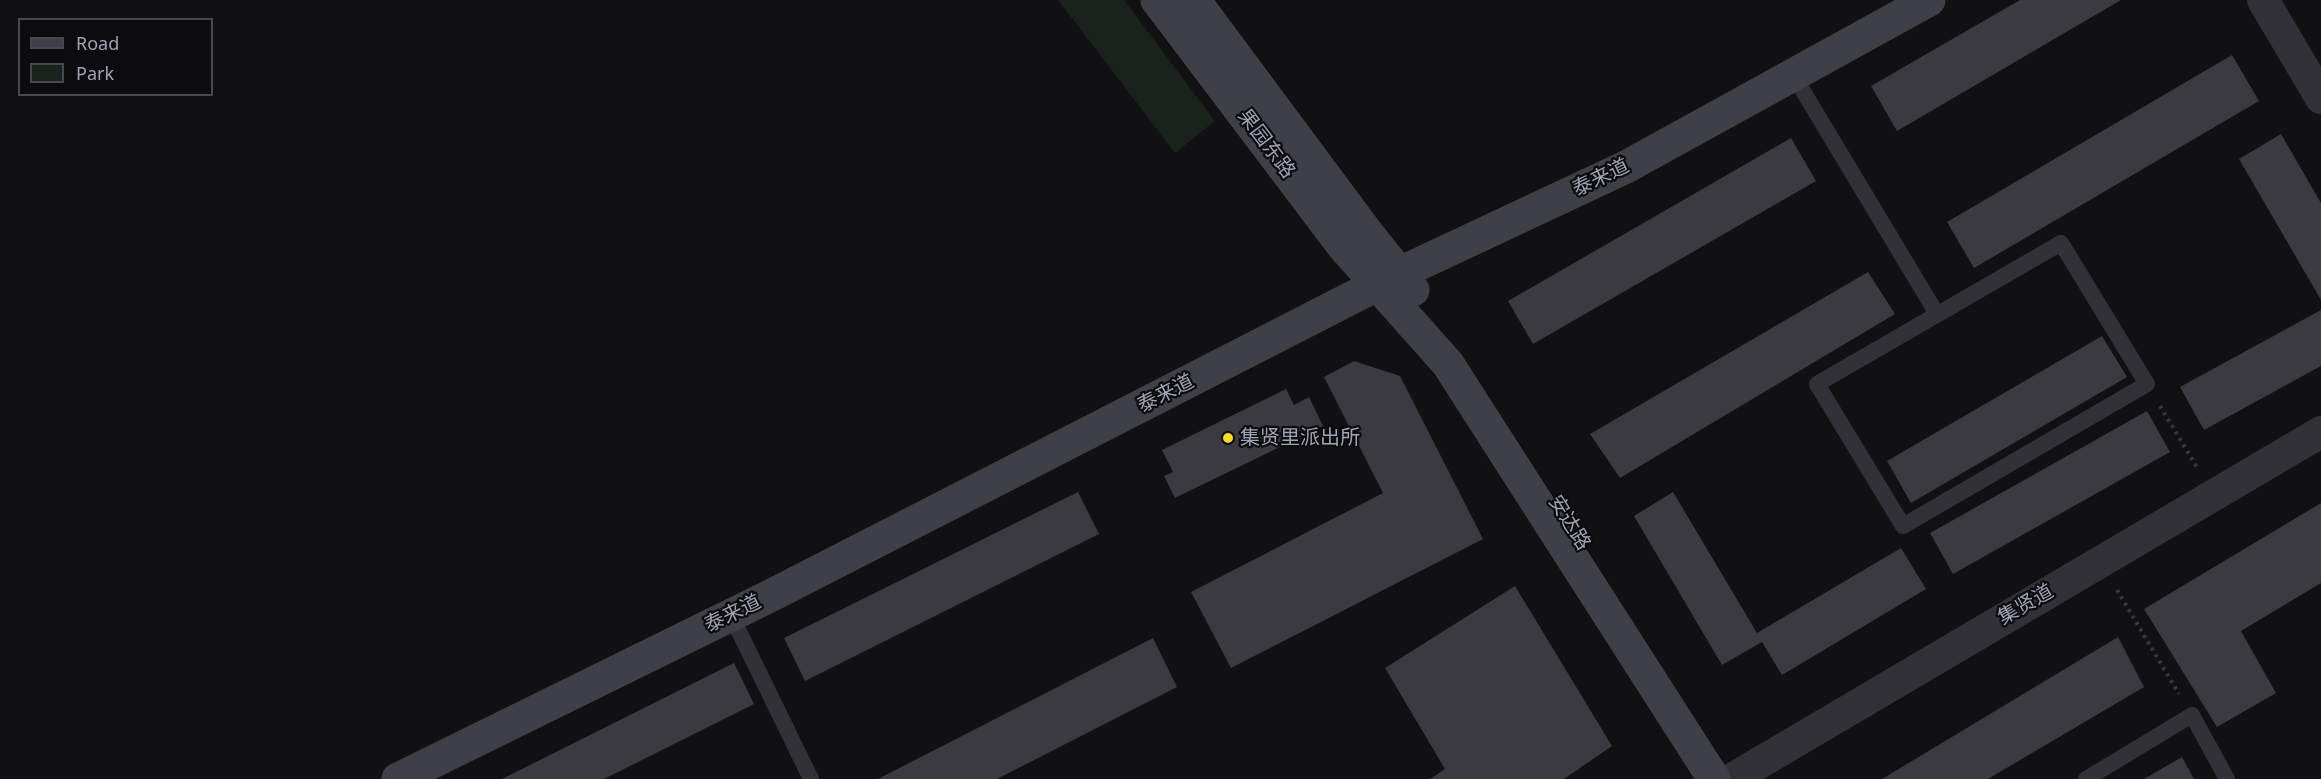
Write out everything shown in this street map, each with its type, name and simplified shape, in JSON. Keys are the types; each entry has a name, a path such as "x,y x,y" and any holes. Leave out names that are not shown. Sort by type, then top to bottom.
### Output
{"street":[{"name":"果园东路","path":"1157,0 1336,237 1389,279"},
{"name":"果园东路","path":"1194,0 1389,279"},
{"name":"泰来道","path":"398,779 731,615 1389,279 1626,167 1929,0"},
{"path":"2263,0 2321,98"},
{"name":"安达路","path":"1389,279 1448,364 1714,779"},
{"name":"安达路","path":"1389,279 1462,354 1731,779"},
{"name":"集贤道","path":"1731,779 2321,432"},
{"name":"集贤道","path":"1759,779 2321,449"}],"lane":[{"path":"1794,76 1937,314"},
{"path":"2061,243 2147,384 1903,526 1817,384 2061,243"},
{"path":"731,615 811,779"},
{"path":"2086,779 2192,715 2227,779"}],"path":[{"path":"2147,384 2214,495"},
{"path":"2109,575 2192,715"}],"green space":[{"path":"1058,0 1124,0 1215,121 1175,153"}],"building":[{"path":"2020,0 2121,0 1897,131 1871,86"},
{"path":"2232,55 2259,101 1974,268 1947,222"},
{"path":"2281,134 2321,203 2321,300 2239,159"},
{"path":"1791,138 1816,181 1533,344 1508,301"},
{"path":"1868,272 1895,314 1620,478 1590,434"},
{"path":"2321,310 2321,366 2204,430 2180,387"},
{"path":"2102,336 2127,377 1911,503 1887,461"},
{"path":"1354,361 1400,376 1483,539 1231,668 1191,592 1383,493 1324,377"},
{"path":"1286,389 1294,405 1309,397 1323,426 1175,498 1164,476 1173,472 1162,450"},
{"path":"2147,411 2170,452 1953,574 1930,533"},
{"path":"1078,492 1099,534 805,681 784,638"},
{"path":"1673,492 1757,633 1901,548 1926,589 1782,675 1762,642 1722,665 1634,516"},
{"path":"2321,503 2321,583 2241,631 2276,693 2217,727 2144,609"},
{"path":"1515,586 1612,746 1564,779 1430,779 1445,769 1385,668"},
{"path":"2118,637 2144,687 1988,779 1882,779"},
{"path":"1153,638 1177,687 997,779 878,779"},
{"path":"734,663 754,704 604,779 502,779"},
{"path":"2182,757 2194,779 2144,779"}],"place":[{"name":"集贤里派出所","path":"1228,438"}]}
